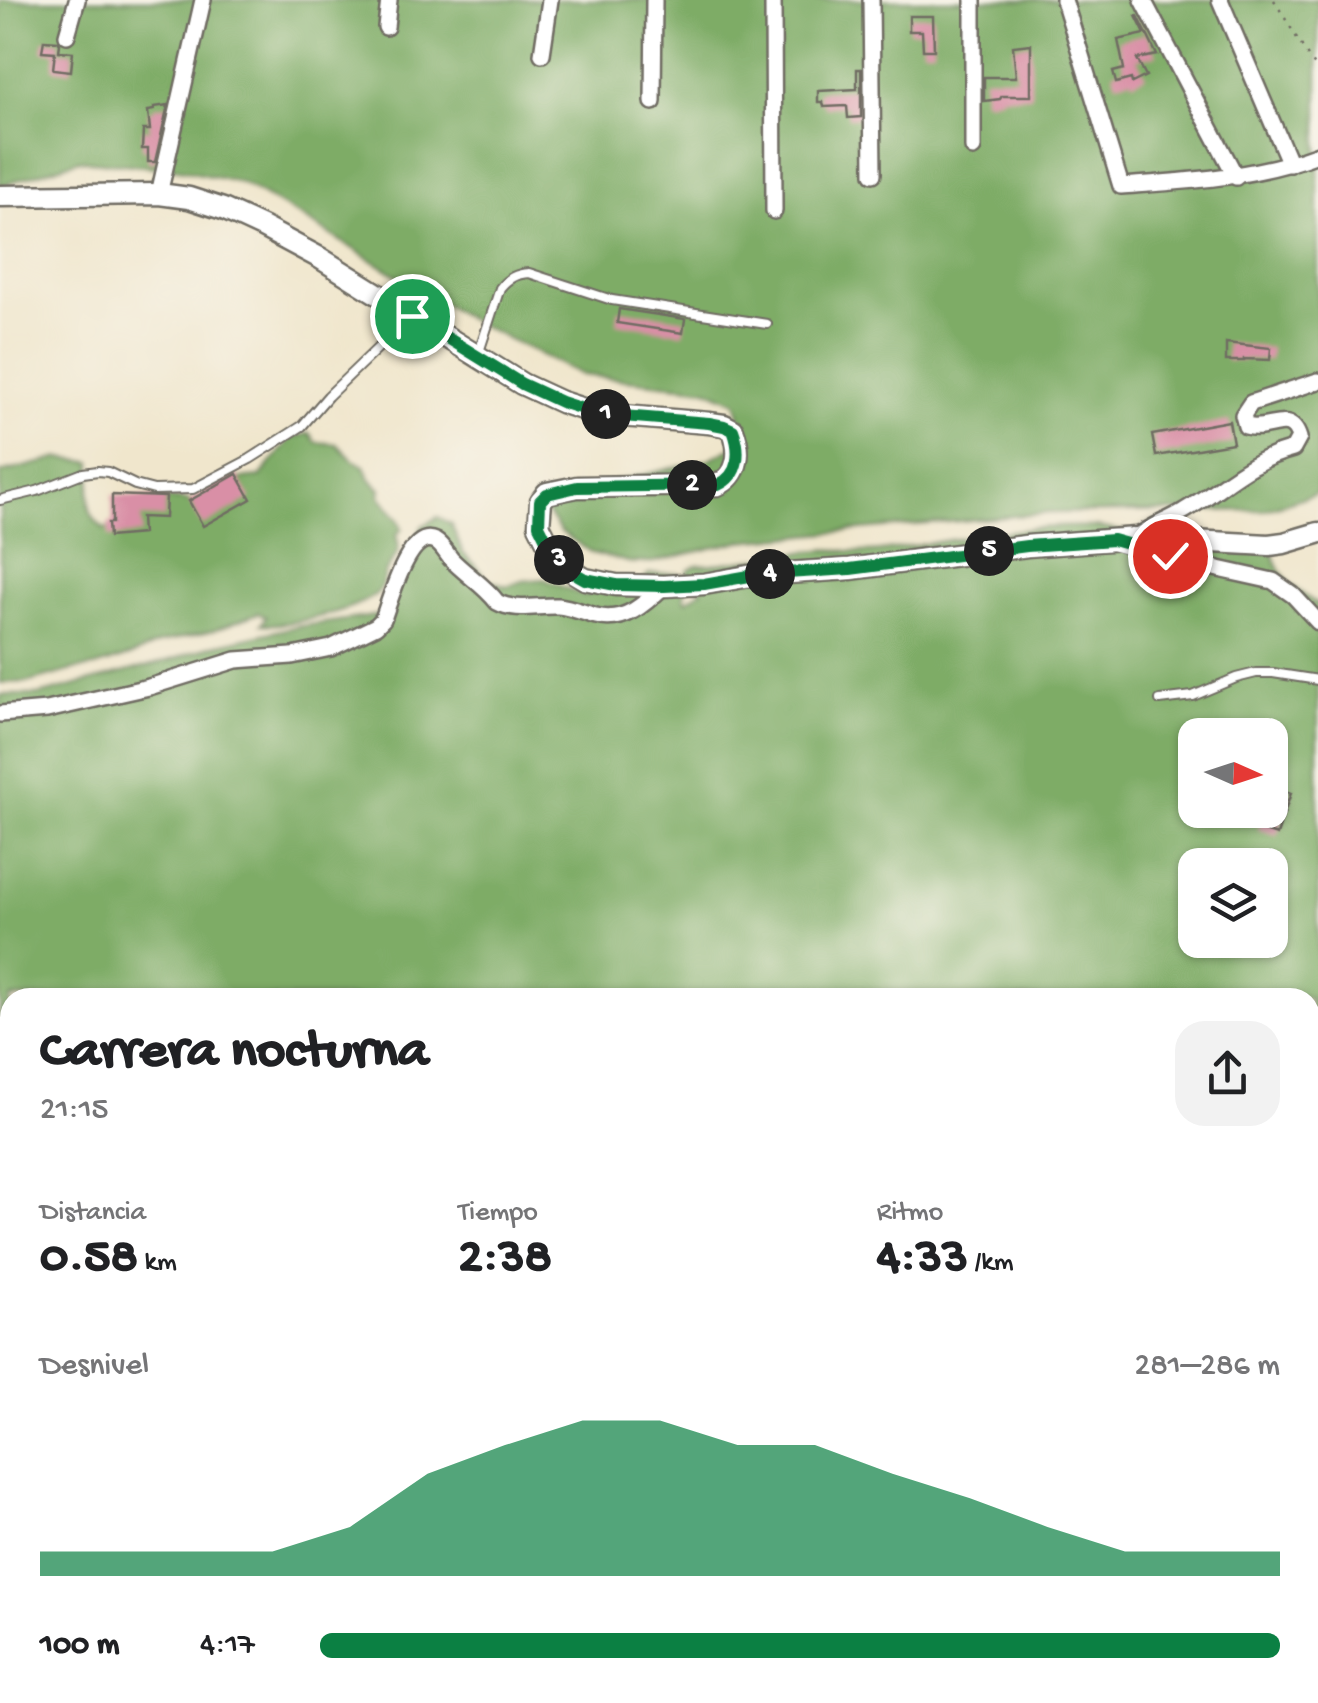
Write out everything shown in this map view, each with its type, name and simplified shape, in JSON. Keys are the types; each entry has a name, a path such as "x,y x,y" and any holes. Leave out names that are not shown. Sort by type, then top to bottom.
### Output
{"street":[{"path":"68,35 77,0"},
{"path":"159,194 203,0"},
{"path":"386,27 389,0"},
{"path":"542,54 550,0"},
{"path":"653,102 654,0"},
{"path":"773,0 774,211"},
{"path":"870,0 873,174"},
{"path":"973,0 974,148"},
{"path":"1064,0 1121,186 1236,177 1318,154"},
{"path":"1144,0 1236,177"},
{"path":"1220,0 1290,164"},
{"path":"0,196 119,193 188,198 262,227 359,281 522,384 561,402 598,414 709,423 733,430 739,444 734,474 718,485 577,487 547,494 540,501 539,525 544,538 554,555 585,579 616,585 704,584 1027,546 1136,538 1269,545 1318,532"},
{"path":"1136,538 1150,526 1182,513 1252,464 1292,449 1298,438 1291,424 1251,429 1243,415 1251,403 1318,381"},
{"path":"0,714 47,710 131,691 236,660 292,656 330,648 376,626 412,548 424,540 438,543 506,607 562,606 602,618 615,617 639,610 664,586"},
{"path":"1113,540 1272,581 1294,595 1318,622"}],"lane":[{"path":"478,356 500,288 519,274 612,300 767,324"},
{"path":"0,500 98,471 154,490 193,489 302,426 412,316"},
{"path":"1160,700 1194,696 1256,673 1318,680"}],"path":[{"path":"1274,0 1318,68"}],"green space":[{"path":"0,0 1318,0 1318,493 1263,510 1049,513 740,541 654,562 632,563 592,553 560,531 545,510 552,496 707,460 737,445 743,426 736,402 707,389 582,375 468,319 241,183 179,169 79,160 0,186"},
{"path":"310,433 316,442 337,444 365,466 370,479 381,489 380,496 398,519 402,529 396,535 398,551 377,593 322,616 261,624 266,617 258,613 95,667 30,682 0,683 0,473 60,458 92,462 89,507 104,529 158,500 193,502 220,481 260,477 291,438"},
{"path":"438,517 451,524 463,553 489,580 506,586 544,579 584,596 638,584 649,574 679,573 687,588 686,601 702,590 686,574 697,565 819,550 879,551 1029,529 1095,527 1273,553 1290,584 1318,605 1318,988 0,988 0,695 39,695 210,646 294,627 381,615 422,526"}],"building":[{"path":"909,16 933,16 934,50 923,50 922,31 909,31"},
{"path":"1136,16 1157,55 1137,59 1146,76 1132,83 1131,79 1116,83 1113,72 1124,69 1118,40 1145,34"},
{"path":"44,40 58,41 59,51 73,52 71,71 53,69 55,52 42,51"},
{"path":"1031,44 1031,96 1002,96 984,101 984,77 1016,77 1013,46"},
{"path":"857,69 861,69 861,117 848,118 847,106 824,107 823,102 818,102 818,91 857,89"},
{"path":"168,105 155,162 148,162 148,149 142,149 143,130 150,130 148,111"},
{"path":"619,309 685,319 683,333 617,323"},
{"path":"1226,343 1271,348 1270,360 1226,361"},
{"path":"1229,421 1233,443 1156,456 1152,435"},
{"path":"237,474 251,499 203,526 189,501"},
{"path":"112,495 166,497 165,518 141,517 142,534 109,537"},
{"path":"1258,828 1279,828 1277,835"}],"route":[{"path":"412,316 522,384 561,402 598,414 709,423 733,430 739,444 734,474 718,485 577,487 547,494 540,501 539,525 544,538 554,555 585,579 616,585 704,584 755,575 850,569 1027,546 1113,540 1170,556"}]}
